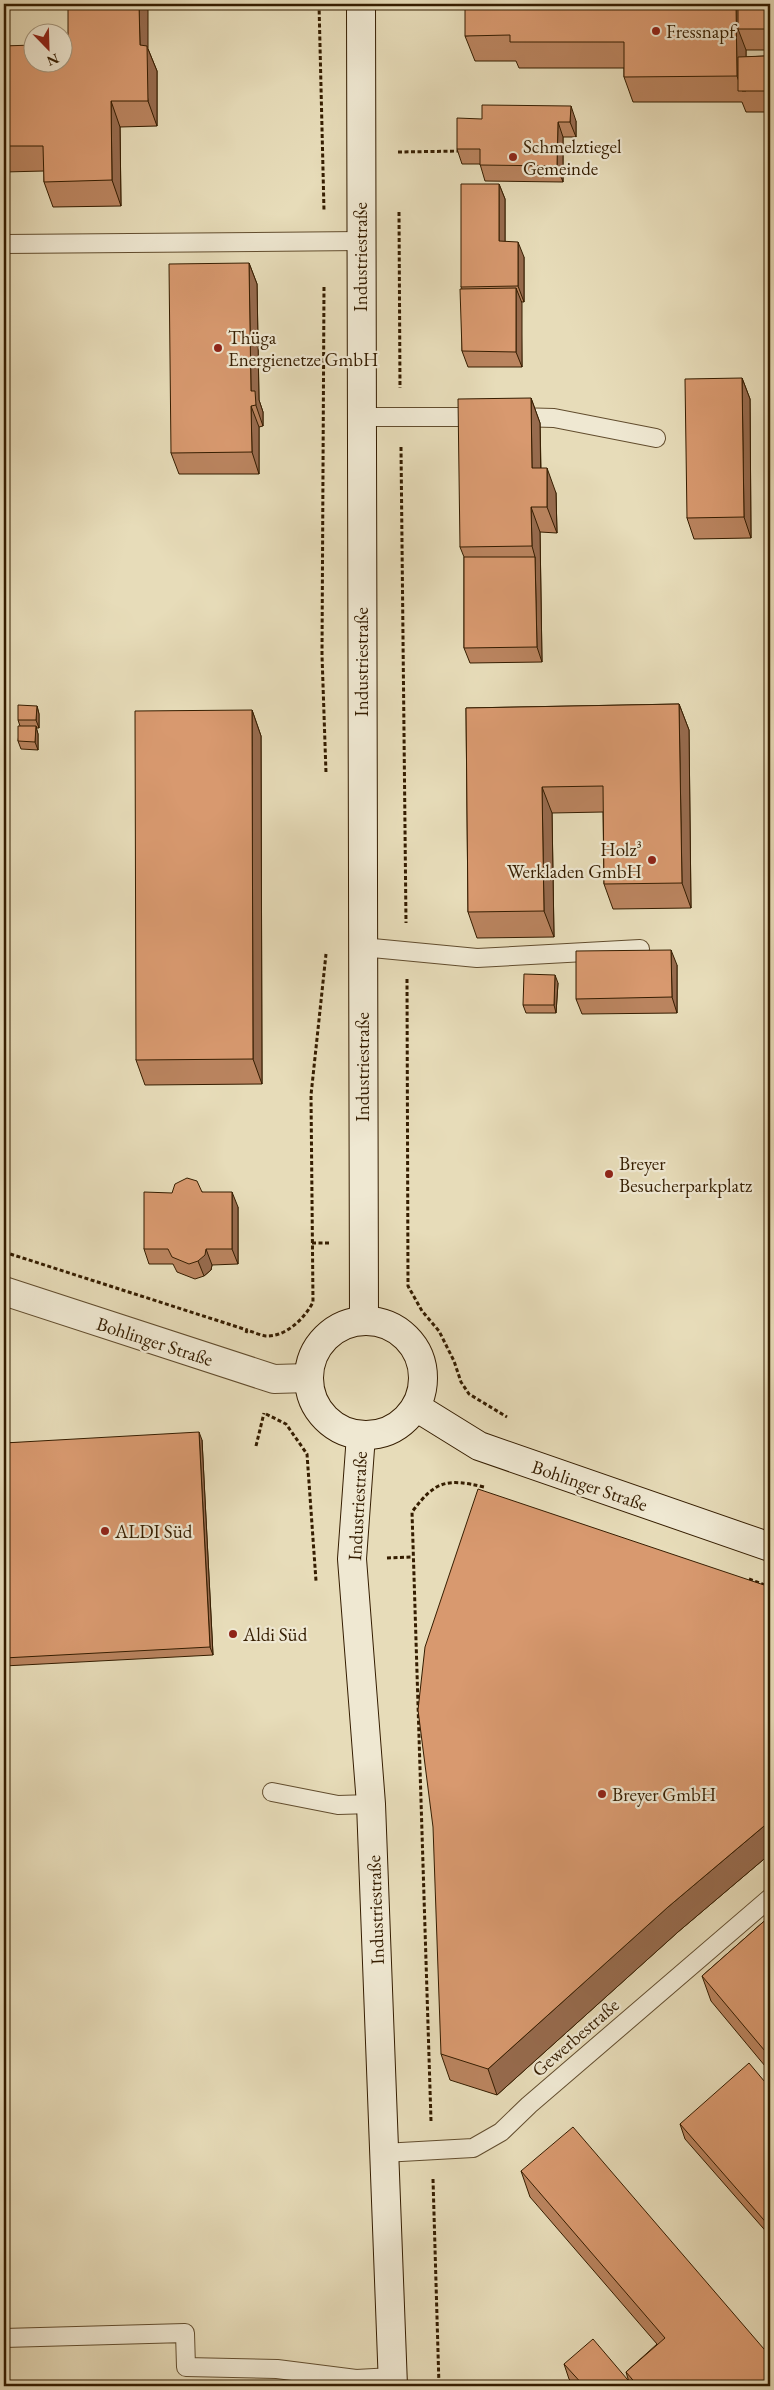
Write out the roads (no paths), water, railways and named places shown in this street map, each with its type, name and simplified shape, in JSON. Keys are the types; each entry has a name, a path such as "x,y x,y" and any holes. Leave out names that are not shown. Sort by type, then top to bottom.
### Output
{"street":[{"name":"Industriestraße","path":"361,4 360,417 364,1321"},
{"name":"Bohlinger Straße","path":"4,1291 274,1379 309,1378"},
{"path":"364,1321 390,1326 406,1337 418,1352 423,1370 423,1389 416,1407 406,1419 393,1429 377,1434 362,1435 346,1431 332,1424 320,1412 313,1398 309,1378 316,1351 326,1338 339,1328 364,1321"},
{"name":"Bohlinger Straße","path":"416,1407 479,1446 770,1547"},
{"name":"Industriestraße","path":"362,1435 352,1559 371,1804 393,2382"}],"lane":[{"path":"4,244 360,241"},
{"path":"360,417 554,418 656,438"},
{"path":"362,947 477,958 640,950"},
{"path":"272,1792 338,1805 371,1804"},
{"name":"Gewerbestraße","path":"383,2153 473,2148 501,2132 528,2105 770,1898"},
{"path":"4,2338 185,2334 186,2366 277,2370 393,2382"}],"place":[{"name":"Fressnapf","path":"656,31"},
{"name":"Schmelztiegel Gemeinde","path":"513,157"},
{"name":"Thüga Energienetze GmbH","path":"218,348"},
{"name":"Holz³ Werkladen GmbH","path":"652,860"},
{"name":"Breyer Besucherparkplatz","path":"609,1174"},
{"name":"ALDI Süd","path":"105,1531"},
{"name":"Aldi Süd","path":"233,1634"},
{"name":"Breyer GmbH","path":"602,1794"}]}
